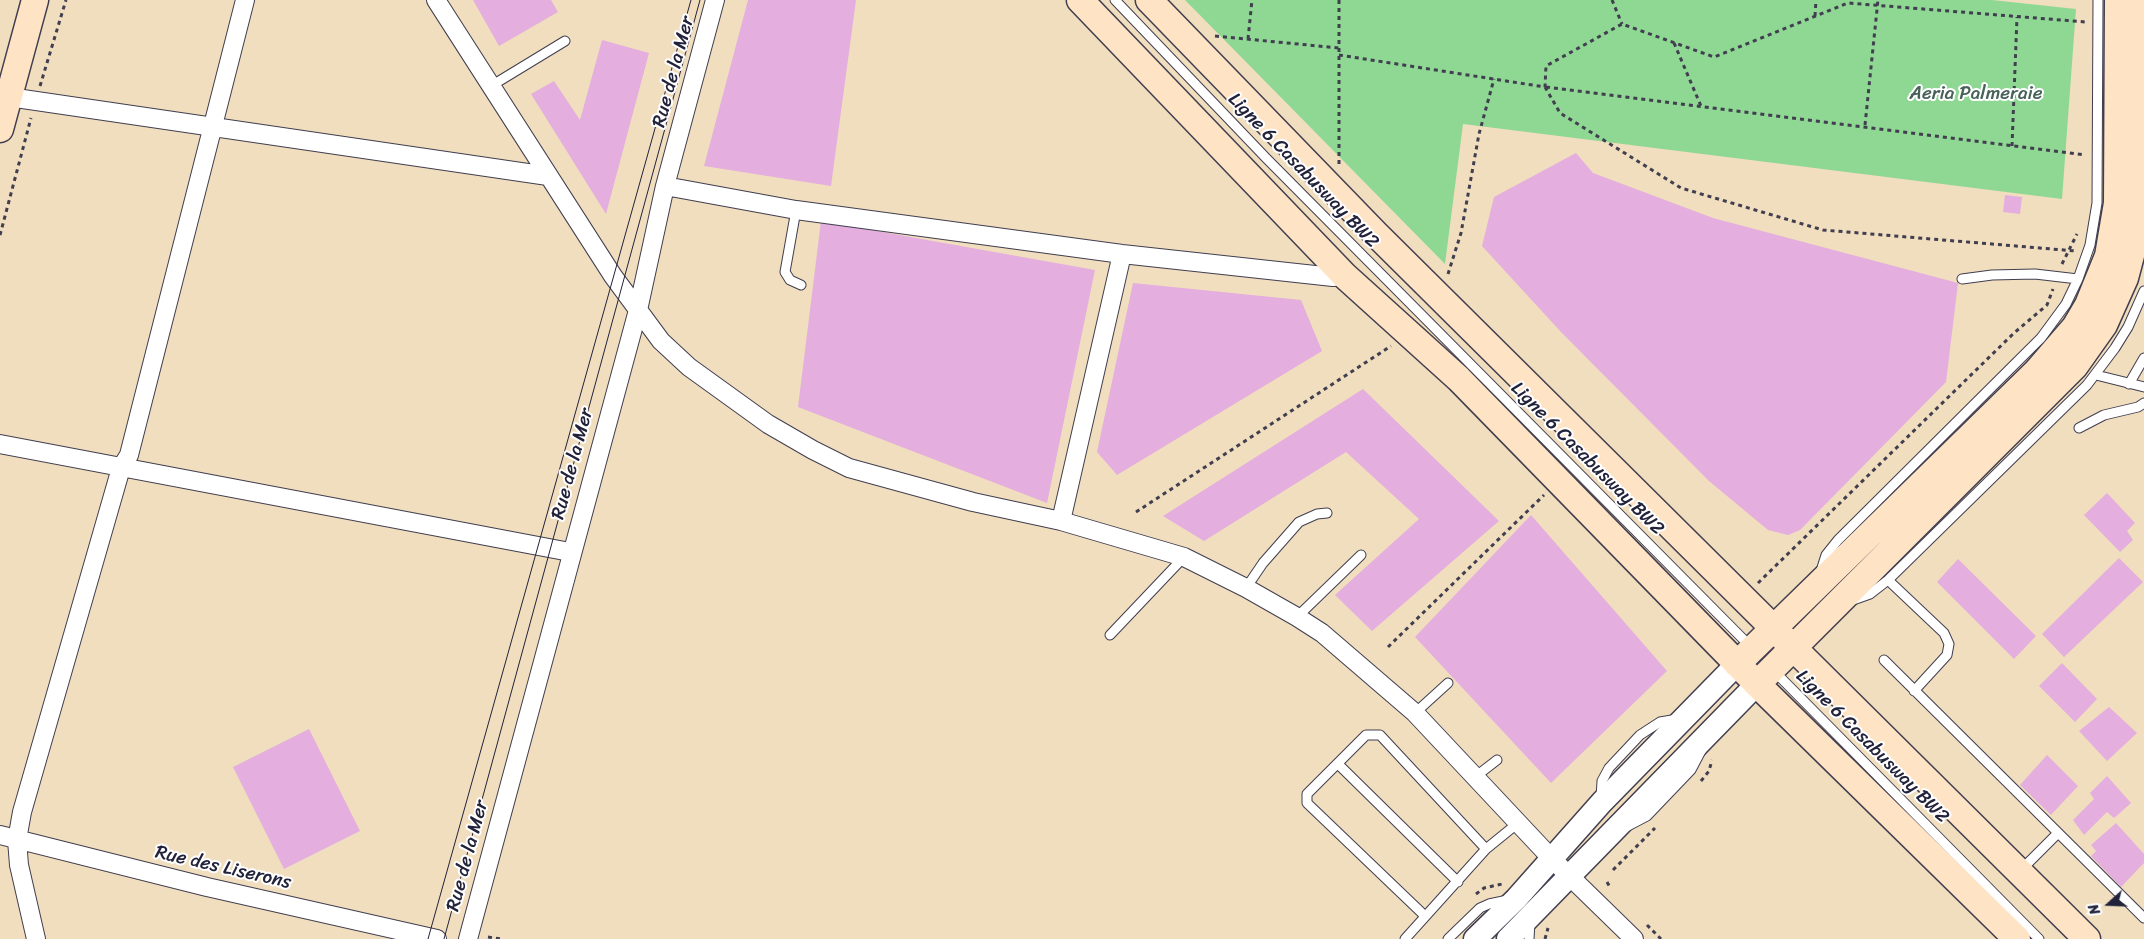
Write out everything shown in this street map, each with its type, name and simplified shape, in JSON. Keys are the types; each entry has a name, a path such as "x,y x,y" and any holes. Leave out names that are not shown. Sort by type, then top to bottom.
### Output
{"main road":[{"path":"0,129 35,0"},
{"path":"1080,0 1345,276 1459,379 1757,664 2017,939"},
{"path":"1149,0 1339,196 2086,939"},
{"path":"1757,664 1773,628 2038,371 2070,334 2088,305 2108,256 2117,204 2118,0"},
{"path":"1757,664 1792,647 2075,366 2112,310 2132,254 2140,204 2142,0"}],"street":[{"path":"36,939 19,865 17,840 22,812 121,468 129,455 245,0"},
{"path":"436,0 548,176 638,310 661,341 688,367 734,402 813,450 849,468 916,488 1061,521 1184,558 1246,588 1297,617 1322,633 1416,713 1552,859 1634,939"},
{"name":"Rue de la Mer","path":"468,939 570,552 638,310 665,186 715,0"},
{"path":"9,98 548,176"},
{"path":"665,186 796,210 1122,254 1333,277 1345,276"},
{"path":"1061,521 1122,254"},
{"path":"0,444 570,552"},
{"path":"1475,939 1516,899 1602,802 1683,719 1757,664"},
{"path":"1508,939 1529,928 1569,875 1701,740 1757,664"},
{"name":"Rue des Liserons","path":"0,835 206,886 437,939"}],"lane":[{"name":"Ligne 6 Casabusway BW2","path":"1115,0 1757,664 2039,939"},
{"path":"1820,583 1822,564 1831,547 2042,338 2066,304 2078,279 2095,224 2098,156 2098,0"},
{"path":"491,86 565,41"},
{"path":"796,210 785,272 790,280 800,285"},
{"path":"1962,280 1992,275 2058,275 2078,279"},
{"path":"1838,601 1860,598 1870,594 1888,580 2068,405 2096,374 2128,327 2144,291"},
{"path":"2129,384 2144,358"},
{"path":"2096,374 2144,387"},
{"path":"2079,428 2104,415 2144,403"},
{"path":"1246,588 1290,530 1307,518 1327,513"},
{"path":"1297,617 1361,555"},
{"path":"1110,635 1184,558"},
{"path":"1888,580 1944,633 1949,644 1947,655 1914,691"},
{"path":"1884,660 2144,918"},
{"path":"1416,713 1448,683"},
{"path":"1425,916 1307,803 1307,794 1366,735 1380,734 1486,849"},
{"path":"1475,777 1497,760"},
{"path":"1338,764 1458,882"},
{"path":"1405,939 1486,849 1518,823"},
{"path":"2019,872 2058,833"},
{"path":"1448,939 1480,908 1498,901 1516,899"}],"path":[{"path":"1248,39 1252,0"},
{"path":"1339,0 1339,196"},
{"path":"1612,0 1622,24"},
{"path":"1815,16 1816,0"},
{"path":"1865,125 1877,2"},
{"path":"2080,251 1823,230 1681,188 1560,113 1545,87 1546,66 1622,24 1714,57 1848,3 1877,2 2017,17 2098,23"},
{"path":"2012,146 2017,17"},
{"path":"1214,36 1339,48"},
{"path":"1674,42 1702,106"},
{"path":"1339,55 1545,87 1865,125 2098,156"},
{"path":"1446,280 1460,234 1480,134 1494,79"},
{"path":"1757,585 2014,333 2047,305 2068,250"},
{"path":"1136,512 1400,340"},
{"path":"1388,647 1548,491"},
{"path":"488,937 501,939"}],"green space":[{"name":"Aeria Palmeraie","path":"1185,0 1992,0 2076,9 2062,199 1463,124 1445,264"}],"building":[{"path":"473,0 551,0 558,12 499,46"},
{"path":"748,0 856,0 831,186 704,166"},
{"path":"602,40 649,53 606,214 531,94 554,81 580,120"},
{"path":"1576,153 1593,173 1713,218 1958,283 1946,382 1800,530 1788,535 1768,530 1709,481 1561,332 1482,246 1494,197"},
{"path":"2005,195 2022,197 2020,214 2003,212"},
{"path":"821,221 1095,270 1047,503 798,407"},
{"path":"1133,283 1301,300 1322,351 1117,475 1097,452"},
{"path":"1363,389 1499,521 1372,631 1335,595 1419,519 1346,452 1204,541 1163,516"},
{"path":"2107,493 2135,523 2127,531 2133,540 2120,552 2084,515"},
{"path":"1531,515 1667,671 1551,783 1415,637"},
{"path":"2119,558 2143,582 2064,657 2042,634"},
{"path":"1958,559 2036,636 2014,659 1937,582"},
{"path":"2062,663 2097,699 2075,722 2039,686"},
{"path":"2109,707 2137,733 2107,761 2079,731"},
{"path":"309,729 360,831 284,869 233,767"},
{"path":"2047,755 2078,786 2051,815 2020,785"},
{"path":"2107,776 2131,803 2114,818 2107,812 2084,835 2073,820 2094,799 2090,793"},
{"path":"2116,823 2144,854 2144,863 2121,887 2091,856 2096,851 2091,845"}],"tram line":[{"path":"428,939 691,0"},
{"path":"444,939 700,0"}]}
